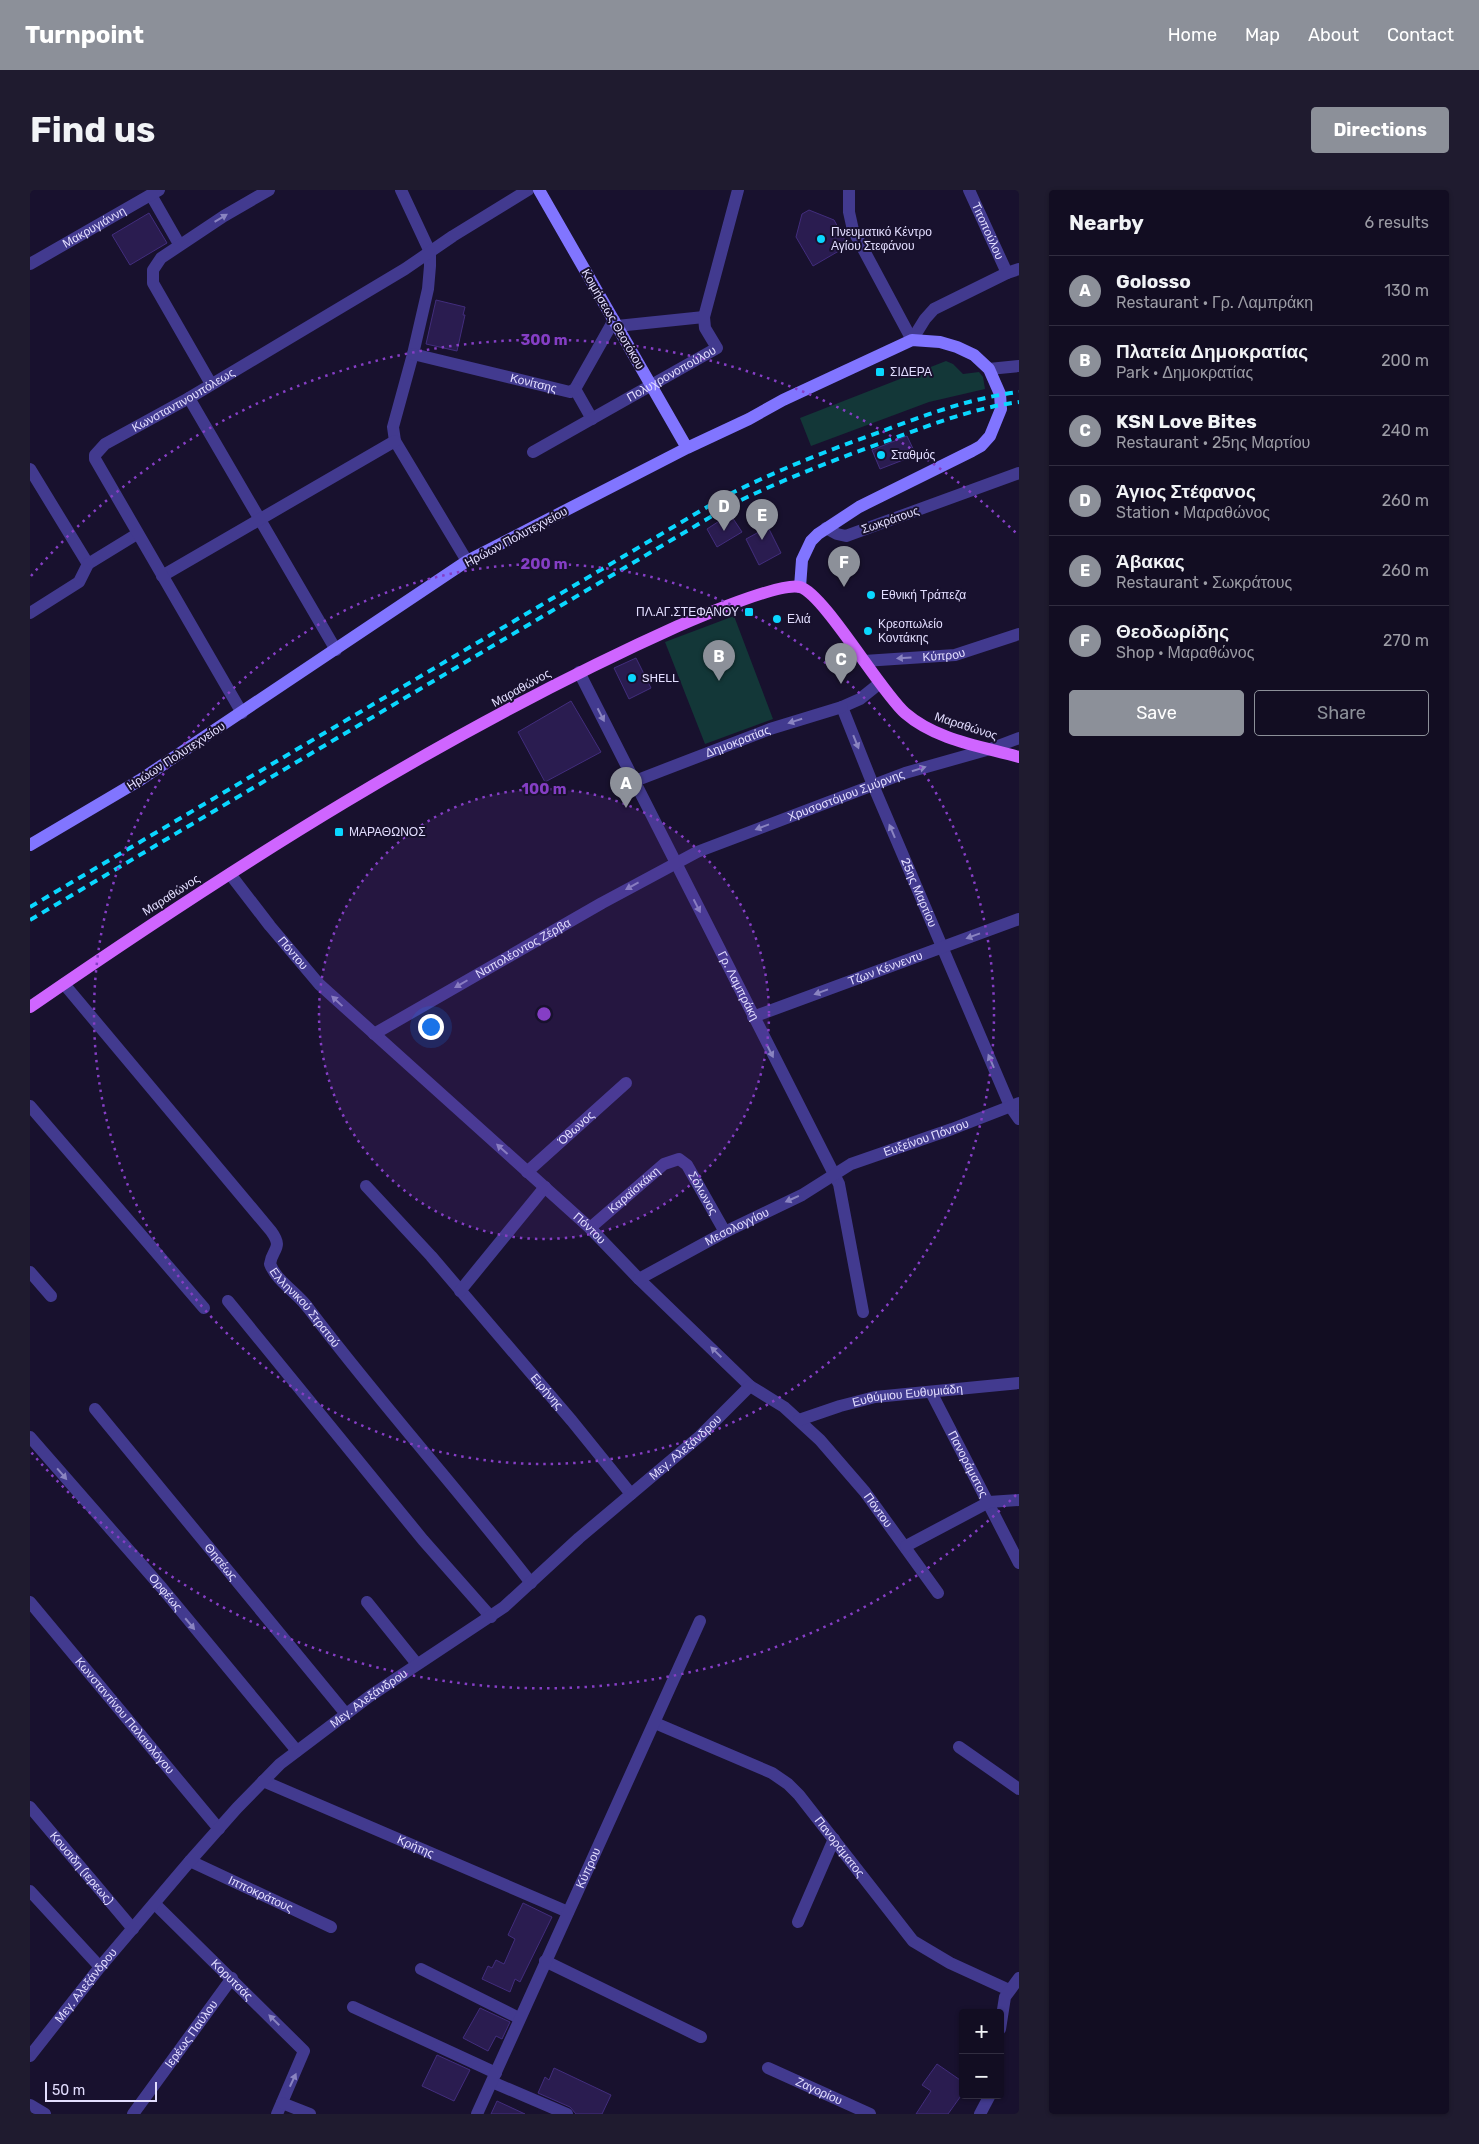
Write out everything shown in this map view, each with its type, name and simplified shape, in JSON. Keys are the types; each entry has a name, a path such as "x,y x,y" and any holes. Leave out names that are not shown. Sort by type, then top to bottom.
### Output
{"main road":[{"name":"Μαραθώνος","path":"30,1007 160,918 352,798 579,672 733,603 786,588 800,587 812,596 903,711 927,729 1019,757"}],"street":[{"path":"211,384 152,280 153,270 156,263 179,244 270,190"},
{"path":"401,190 430,252 430,266 428,289 393,427 395,440 467,561"},
{"name":"Κωνσταντινουπόλεως","path":"242,713 137,534 95,459 95,455 105,444 189,398 406,269 453,236 528,190"},
{"name":"Κοιμήσεως Θεοτόκου","path":"539,190 687,448"},
{"path":"615,323 704,317 738,190"},
{"path":"849,190 849,212 853,230 912,340"},
{"name":"Τιτοπούλου","path":"969,190 1013,271"},
{"path":"155,192 179,244"},
{"name":"Μακρυγιάννη","path":"30,264 155,192"},
{"path":"912,340 924,319 934,309 1013,271"},
{"name":"Πολυχρονοπούλου","path":"533,452 717,348 705,328 704,317"},
{"name":"Κονίτσης","path":"413,354 567,392 575,389 615,323"},
{"path":"800,587 800,567 813,537 859,507 972,452 986,442 994,429 1002,404 1000,394 989,369 974,355 958,347 940,342 912,340"},
{"name":"Ηρώων Πολυτεχνείου","path":"30,844 140,780 467,561 687,448 749,419 800,391 912,340"},
{"path":"989,369 1019,366"},
{"path":"575,389 592,419"},
{"path":"189,398 336,650"},
{"path":"162,576 395,440"},
{"path":"30,469 88,564"},
{"name":"Σωκράτους","path":"826,528 846,536 1019,473"},
{"path":"30,613 79,582 88,564 137,534"},
{"name":"Κύπρου","path":"864,661 955,655 1019,634"},
{"name":"Γρ. Λαμπράκη","path":"579,672 834,1175 841,1193 862,1312"},
{"path":"842,707 860,699 880,683"},
{"name":"Δημοκρατίας","path":"635,781 761,732 842,707"},
{"name":"25ης Μαρτίου","path":"842,707 942,948 1015,1104 1019,1119"},
{"name":"Χρυσοστόμου Σμύρνης","path":"675,862 711,846 873,785 923,768 990,749 1019,738"},
{"name":"Ναπολέοντος Ζέρβα","path":"374,1034 675,862"},
{"name":"Πόντου","path":"230,874 315,979 590,1228 639,1279 750,1386 784,1407 836,1457 906,1546 938,1593"},
{"name":"Τζων Κέννεντυ","path":"753,1017 1019,919"},
{"name":"Ελληνικού Στρατού","path":"64,984 271,1231 276,1238 278,1247 270,1264 277,1276 305,1303 374,1394 455,1488 530,1583"},
{"name":"Όθωνος","path":"527,1172 626,1083"},
{"name":"Ευξείνου Πόντου","path":"834,1175 851,1164 952,1129 1015,1104"},
{"path":"30,1106 204,1308"},
{"name":"Καραϊσκάκη","path":"590,1228 664,1164 679,1159"},
{"name":"Σόλωνος","path":"679,1159 687,1165 725,1232"},
{"name":"Μεσολογγίου","path":"639,1279 725,1232 802,1195 834,1175"},
{"name":"Ειρήνης","path":"366,1186 410,1231 460,1292 572,1421 631,1494"},
{"path":"460,1292 545,1187"},
{"path":"30,1272 51,1296"},
{"path":"228,1301 438,1558 491,1617"},
{"name":"Ευθύμιου Ευθυμιάδη","path":"799,1420 875,1396 1019,1383"},
{"name":"Μεγ. Αλεξάνδρου","path":"30,2056 100,1967 219,1828 263,1781 297,1751 346,1714 417,1664 491,1617 700,1436 750,1386"},
{"name":"Πανοράματος","path":"931,1392 1019,1563"},
{"name":"Θησέως","path":"95,1410 346,1714"},
{"name":"Ορφέως","path":"30,1437 162,1588 297,1751"},
{"path":"906,1546 989,1502 1019,1500"},
{"name":"Κωνσταντίνου Παλαιολόγου","path":"30,1602 219,1828"},
{"path":"367,1602 417,1664"},
{"name":"Κύπρου","path":"477,2114 700,1621"},
{"name":"Πανοράματος","path":"655,1723 766,1770 783,1780 793,1788 834,1839 913,1942 950,1964 1009,1990"},
{"path":"959,1747 1019,1789"},
{"name":"Κρήτης","path":"263,1781 568,1912"},
{"name":"Κουσιδη (ιερεως)","path":"30,1807 133,1929"},
{"path":"798,1922 834,1839"},
{"name":"Ιπποκράτους","path":"190,1862 331,1928"},
{"path":"30,1891 100,1967"},
{"name":"Κορυτσάς","path":"155,1904 304,2051 304,2057 280,2109"},
{"path":"545,1961 701,2037"},
{"path":"420,1969 519,2018"},
{"name":"Ιερέως Παύλου","path":"133,2114 232,1978"},
{"path":"1003,2009 1005,1997 1019,1978"},
{"path":"353,2007 567,2114"},
{"name":"Ζαγορίου","path":"768,2068 870,2114"},
{"path":"980,2114 988,2099"},
{"path":"30,2104 45,2114"},
{"path":"280,2109 310,2114"}],"green space":[{"path":"946,361 953,364 963,374 979,372 983,377 985,389 929,402 811,446 800,418"},
{"path":"734,616 773,719 705,744 665,642"}],"building":[{"name":"Πνευματικό Κέντρο Αγίου Στεφάνου","path":"809,210 834,220 846,242 844,248 813,266 796,237 802,214"},
{"path":"149,213 167,243 130,265 112,235"},
{"path":"436,300 465,307 457,351 426,344"},
{"path":"907,436 916,455 880,469 872,450"},
{"path":"730,514 742,532 717,547 707,529"},
{"path":"768,527 781,553 759,565 746,539"},
{"name":"SHELL","path":"636,658 651,688 629,699 614,668"},
{"path":"571,701 601,752 545,782 518,732"},
{"path":"523,1903 552,1917 520,1982 515,1979 510,1992 482,1979 488,1966 492,1968 496,1960 504,1964 515,1939 508,1935"},
{"path":"480,2008 510,2022 502,2039 496,2036 488,2051 463,2038"},
{"path":"437,2055 470,2070 454,2101 422,2086"},
{"path":"937,2064 959,2079 959,2099 948,2114 916,2114 931,2091 922,2085"},
{"path":"554,2068 611,2095 602,2114 576,2114 570,2107 538,2093 545,2077 549,2080"},
{"path":"497,2101 525,2114 491,2114"}],"railway":[{"path":"30,907 724,497 801,462 914,419 983,398 1019,392"},
{"path":"30,920 729,506 844,456 950,418 1019,402"}],"place":[{"name":"Πνευματικό Κέντρο Αγίου Στεφάνου","path":"821,239"},
{"name":"ΣΙΔΕΡΑ","path":"880,372"},
{"name":"Σταθμός","path":"881,455"},
{"name":"Άγιος Στέφανος","path":"724,531"},
{"name":"Άβακας","path":"762,540"},
{"name":"Θεοδωρίδης","path":"844,587"},
{"name":"Εθνική Τράπεζα","path":"871,595"},
{"name":"ΠΛ.ΑΓ.ΣΤΕΦΑΝΟΥ","path":"749,612"},
{"name":"Ελιά","path":"777,619"},
{"name":"Κρεοπωλείο Κοντάκης","path":"868,631"},
{"name":"SHELL","path":"632,678"},
{"name":"Πλατεία Δημοκρατίας","path":"719,681"},
{"name":"KSN Love Bites","path":"841,684"},
{"name":"Golosso","path":"626,808"},
{"name":"ΜΑΡΑΘΩΝΟΣ","path":"339,832"}]}
